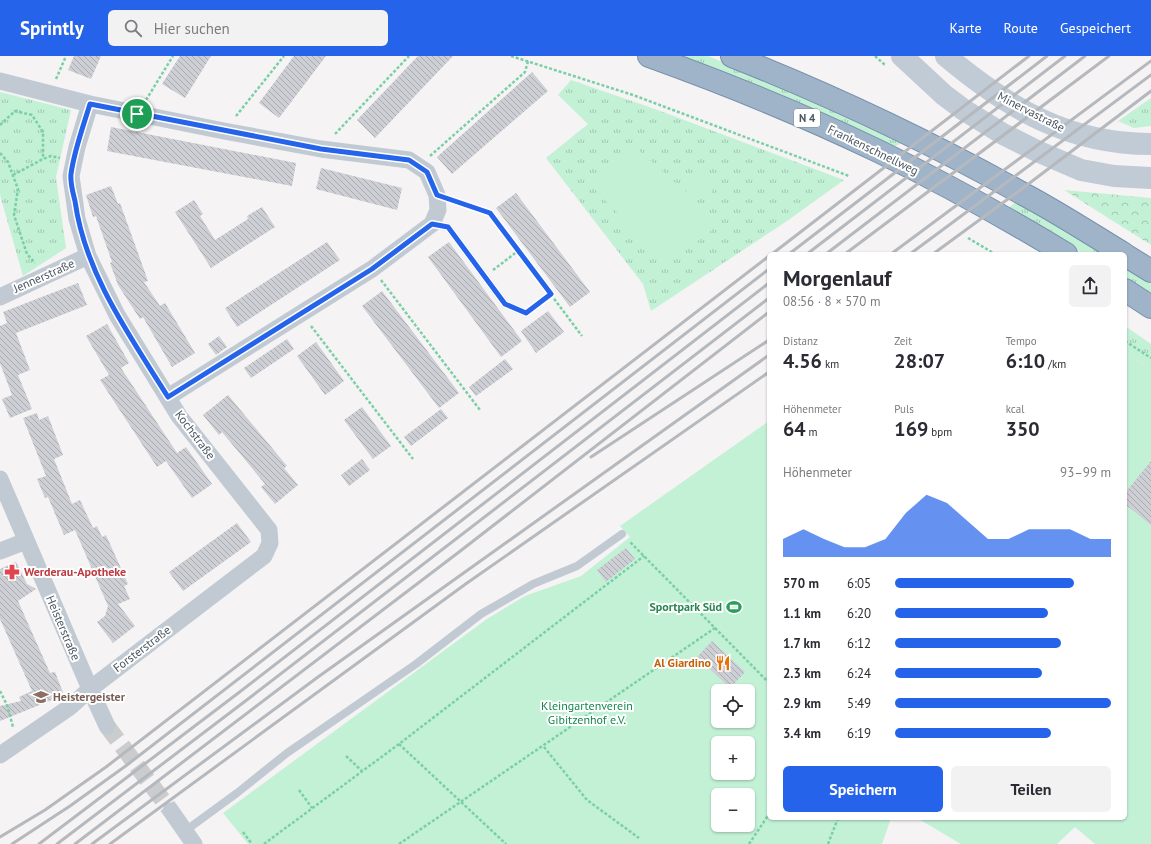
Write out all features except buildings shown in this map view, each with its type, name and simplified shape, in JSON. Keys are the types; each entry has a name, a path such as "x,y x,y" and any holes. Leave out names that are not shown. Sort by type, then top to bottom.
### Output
{"highway":[{"name":"Frankenschnellweg","path":"649,56 708,77 797,114 879,151 997,213 1063,252"},
{"name":"N 4","path":"732,56 825,94 901,130 1026,195 1121,252"},
{"name":"N 4","path":"1127,256 1151,271"},
{"path":"1127,291 1151,307"}],"main road":[{"path":"902,56 952,101 976,118 1003,134 1081,170 1114,176 1151,178"},
{"name":"Minervastraße","path":"946,56 1002,98 1022,110 1055,126 1077,134 1104,141 1151,144"}],"street":[{"path":"0,81 90,104 224,131 321,149 409,160 427,172 437,195 438,210 432,224 372,269 168,397"},
{"name":"Kochstraße","path":"90,104 77,147 71,176 77,219 88,256 117,315 179,416 270,530 270,534"},
{"name":"Jennerstraße","path":"0,297 88,256"},
{"name":"Heisterstraße","path":"0,479 107,726"},
{"name":"Forsterstraße","path":"0,755 70,707 90,689 264,556 270,542 270,534"},
{"path":"0,551 26,541"},
{"path":"171,811 190,838"}],"lane":[{"path":"432,224 448,227 505,304 526,313"},
{"path":"190,838 237,793 287,752 416,664 481,614 533,584 577,566 622,534"}],"path":[{"path":"49,94 66,56"},
{"path":"137,114 173,56"},
{"path":"224,131 284,56"},
{"path":"321,149 409,56"},
{"path":"511,56 633,95 849,176"},
{"path":"418,166 524,72 528,61"},
{"path":"0,125 15,111 32,115 43,132 43,159"},
{"path":"0,153 8,162 18,189 14,216 27,254 46,276"},
{"path":"13,175 51,156 74,160"},
{"path":"437,195 490,213 582,336"},
{"path":"968,238 991,252"},
{"path":"485,276 518,252"},
{"path":"372,269 480,410"},
{"path":"526,313 551,294"},
{"path":"301,313 413,459"},
{"path":"1127,342 1151,358"},
{"path":"622,534 767,681"},
{"path":"264,844 399,744 644,556"},
{"path":"399,844 715,628"},
{"path":"0,692 7,705 17,743"},
{"path":"399,744 506,844"},
{"path":"544,746 587,800 639,838"},
{"path":"346,756 362,771"},
{"path":"299,790 312,808"},
{"path":"749,844 767,817"},
{"path":"828,844 837,820"},
{"path":"243,832 252,844"}],"green space":[{"path":"672,56 708,56 799,94 903,142 892,148"},
{"path":"571,80 655,109 844,180 787,221 651,311 643,284 546,158 588,124 558,95"},
{"path":"0,92 71,110 56,177 66,248 23,276 0,195"},
{"path":"1151,98 1151,126 1134,128 1118,121"},
{"path":"637,149 686,192 694,170 717,178 709,200 686,193 721,223 666,265 590,184"},
{"path":"1064,190 1151,198 1151,245"},
{"path":"1017,201 1101,252 1081,252 1007,209"},
{"path":"1127,269 1151,284 1151,297 1127,282"},
{"path":"1127,327 1151,344 1151,369 1127,353"},
{"path":"1127,353 1151,369 1151,844 1095,844 1075,827 1057,844 961,844 920,820 1127,820"},
{"name":"Kleingartenverein Gibitzenhof e.V.","path":"767,422 767,820 890,820 882,844 248,844 223,813 487,619 525,596 581,576 630,537 620,526"}],"tunnel":[{"path":"107,726 171,811"}],"railway":[{"path":"775,252 1029,56"},
{"path":"792,252 1047,56"},
{"path":"810,252 1065,56"},
{"path":"829,252 1085,56"},
{"path":"848,252 1109,56"},
{"path":"894,252 1151,61"},
{"path":"913,252 1151,75"},
{"path":"936,252 1151,91"},
{"path":"0,837 45,810 106,767 767,258"},
{"path":"12,844 70,806 127,765 767,271"},
{"path":"39,844 237,694 767,285"},
{"path":"57,844 252,696 767,300"},
{"path":"75,844 459,552 767,314"},
{"path":"591,457 767,341"},
{"path":"92,844 318,677 767,356"},
{"path":"110,844 467,583 767,373"}],"place":[{"name":"Werderau-Apotheke","path":"12,572"},
{"name":"Sportpark Süd","path":"734,607"},
{"name":"Al Giardino","path":"723,663"},
{"name":"Heistergeister","path":"41,697"}],"route":[{"path":"90,104 137,114 321,149 409,160 427,172 437,195 490,213 551,294 526,313 505,304 448,227 432,224 372,269 168,397 117,315 88,256 77,219 71,176 77,147 90,104"}]}
